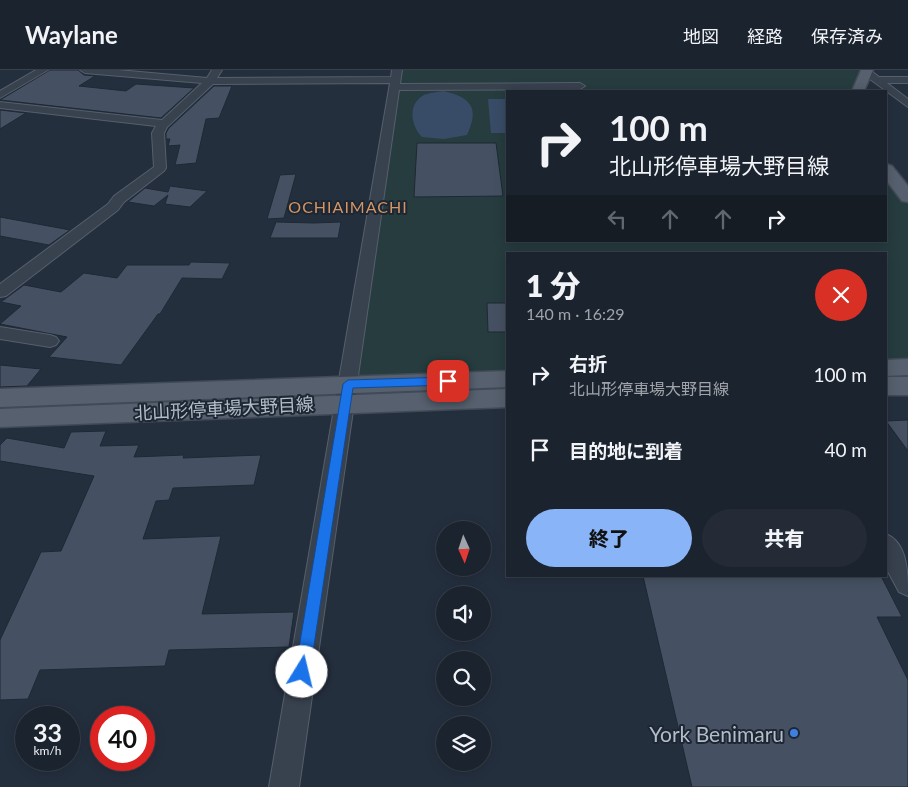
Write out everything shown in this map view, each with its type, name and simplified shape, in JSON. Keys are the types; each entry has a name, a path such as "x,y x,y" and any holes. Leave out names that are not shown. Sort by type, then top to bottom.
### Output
{"main road":[{"path":"858,90 866,71"},
{"path":"887,170 904,192"},
{"path":"887,368 908,367"},
{"name":"北山形停車場大野目線","path":"0,418 347,393 506,379"},
{"path":"887,386 908,386"},
{"name":"北山形停車場大野目線","path":"0,398 347,393 506,398"}],"street":[{"path":"0,95 43,70"},
{"path":"85,70 214,76 580,85"},
{"path":"866,71 908,104"},
{"path":"0,292 114,206 119,199 160,168 158,133 214,76"},
{"path":"284,787 395,79"},
{"path":"878,80 908,80"},
{"path":"0,105 165,124"},
{"path":"0,333 50,341"},
{"path":"887,546 908,584"}],"green space":[{"path":"397,70 867,70 858,90 506,90 506,242 887,242 887,170 908,197 908,367 887,368 887,252 506,252 506,379 348,384"}],"water":[{"path":"443,91 466,100 470,105 473,111 473,118 467,135 444,139 422,137 413,121 412,115 415,104 424,95"},
{"path":"488,99 506,99 506,133 491,133"}],"building":[{"path":"50,70 78,70 84,75 95,76 79,86 126,91 136,84 194,88 161,118 0,100"},
{"path":"214,86 232,86 219,118 206,119 196,163 175,165 180,145 168,146 170,139 166,139 166,133"},
{"path":"0,110 26,113 0,129"},
{"path":"417,143 496,143 503,196 414,197"},
{"path":"296,174 284,218 267,219 280,175"},
{"path":"170,186 207,191 190,207 165,204 168,195 154,206 128,202 145,188 168,192"},
{"path":"0,217 70,230 49,245 0,236"},
{"path":"276,222 341,222 338,238 270,238"},
{"path":"191,262 230,263 222,279 182,278 160,314 158,314 121,365 49,357 67,337 0,324 21,306 1,302 24,285 61,292 84,273 117,278 127,265 189,265"},
{"path":"487,303 506,303 506,332 488,332"},
{"path":"0,365 41,369 27,386 0,387"},
{"path":"908,420 908,451 887,422"},
{"path":"106,431 100,446 139,445 134,457 184,455 183,458 261,455 254,485 173,488 169,500 156,501 143,539 221,536 202,614 294,612 289,647 169,650 165,666 40,670 28,699 0,700 0,640 41,552 61,551 94,476 0,461 0,445 7,438 64,448 71,432"},
{"name":"York Benimaru","path":"643,577 882,577 902,617 877,617 908,680 908,787 692,787"}],"place":[{"name":"York Benimaru","path":"794,733"}],"district":[{"name":"OCHIAIMACHI","path":"348,206"}],"route":[{"path":"302,672 348,384 448,381"}]}
